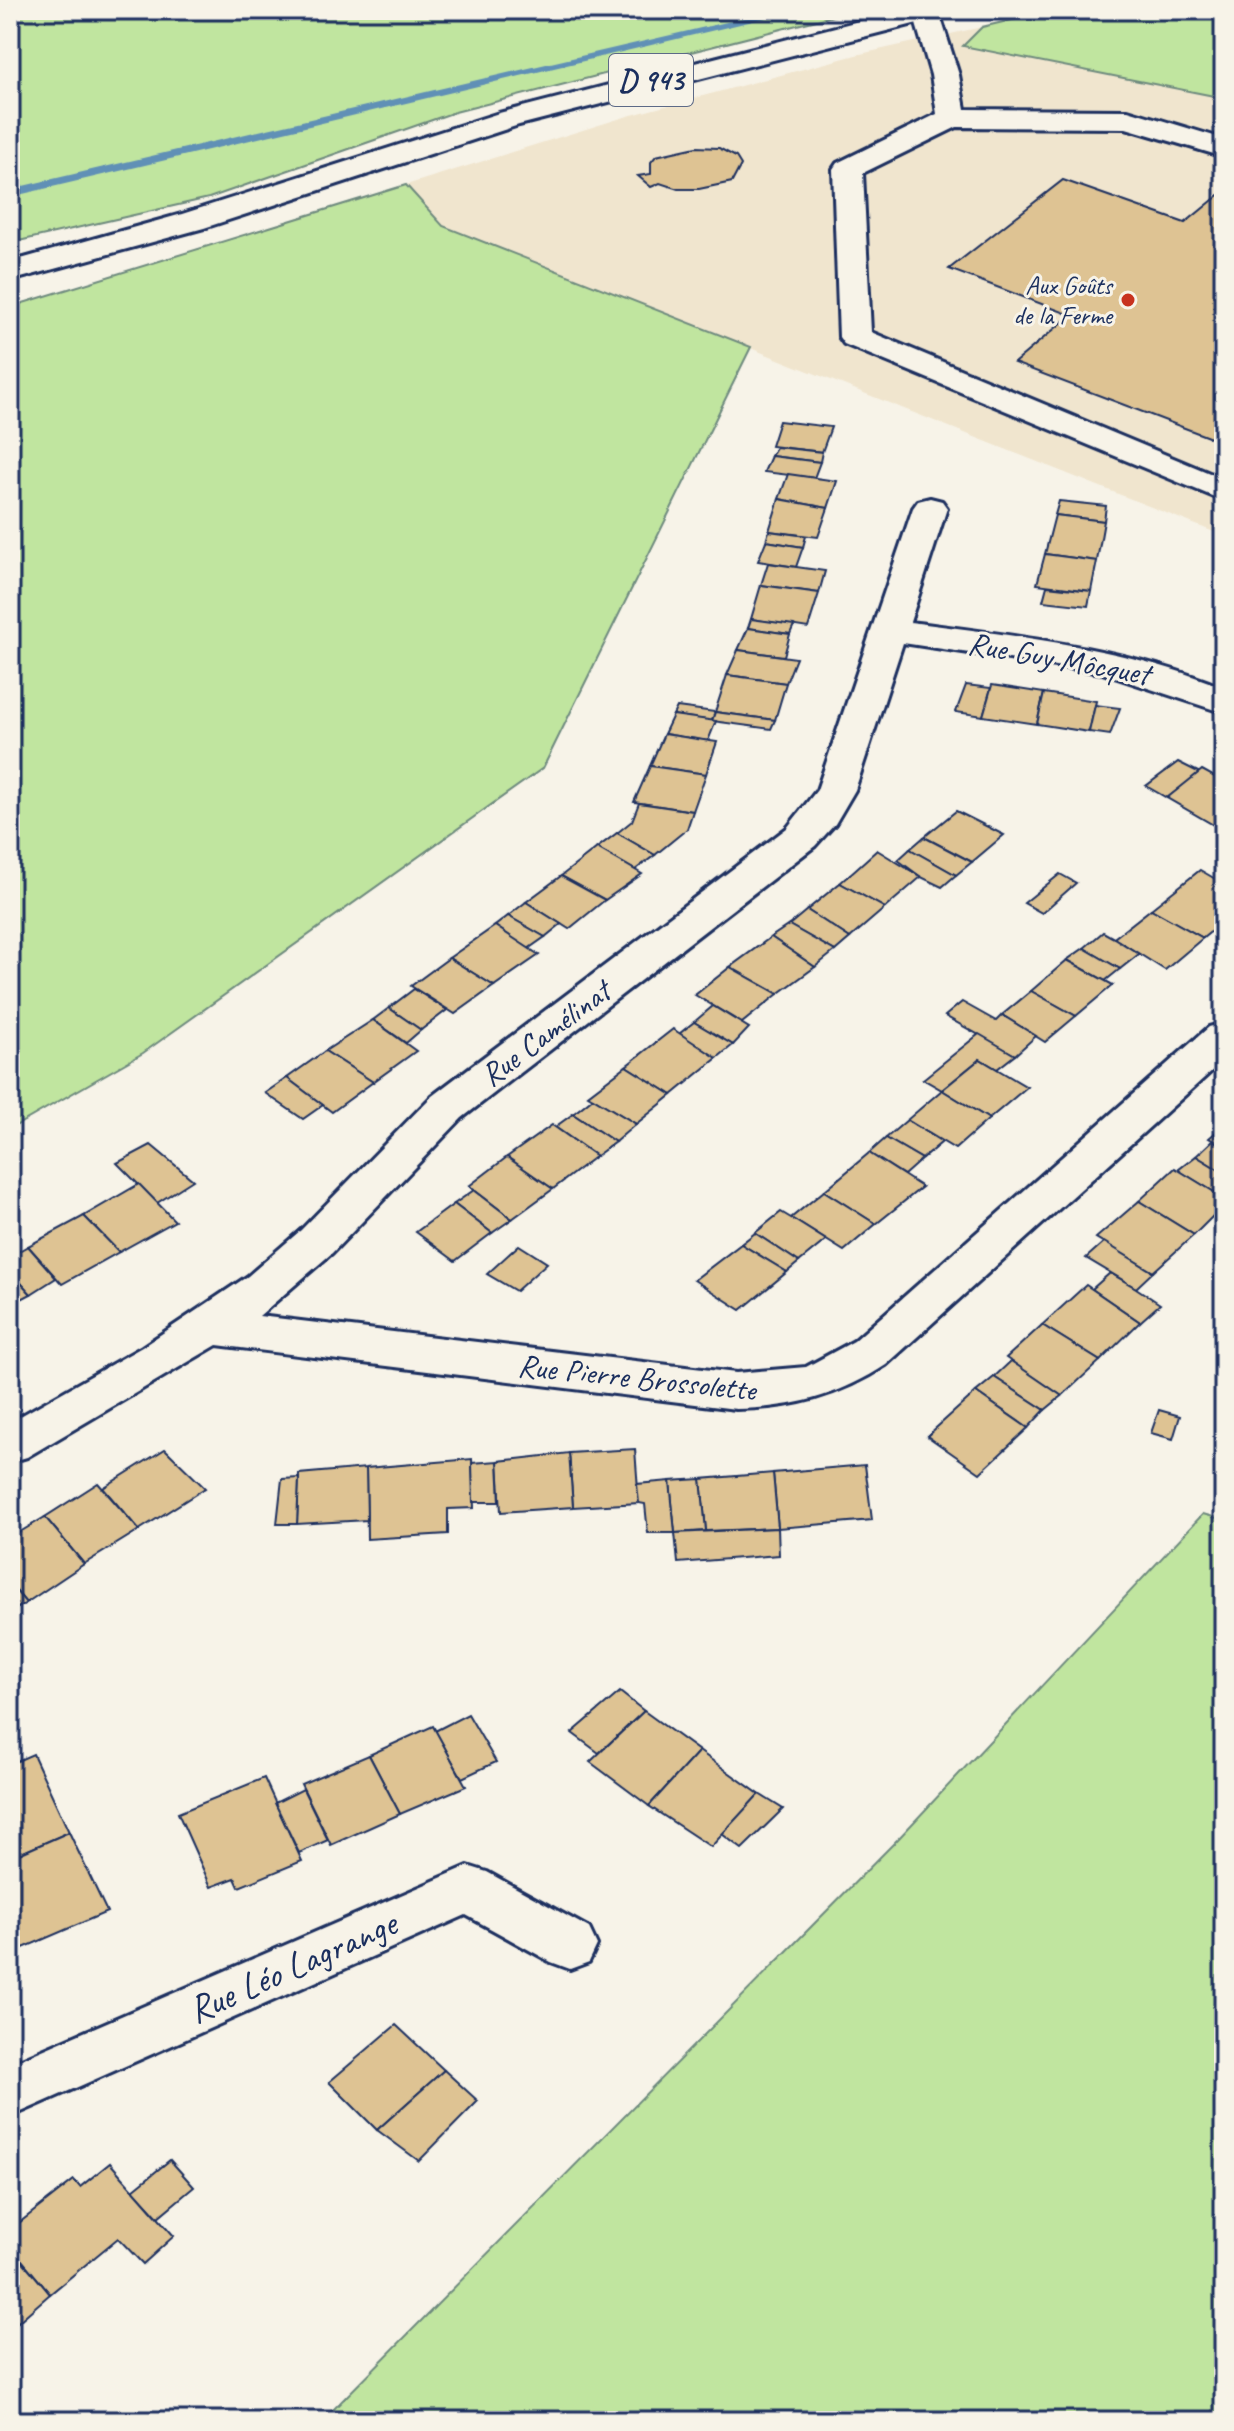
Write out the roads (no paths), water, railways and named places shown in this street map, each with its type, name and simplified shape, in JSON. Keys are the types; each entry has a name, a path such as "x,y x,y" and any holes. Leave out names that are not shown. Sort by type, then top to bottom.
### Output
{"street":[{"path":"930,11 952,118"},
{"name":"D 943","path":"10,272 126,241 509,119 930,11"},
{"path":"1224,148 1128,119 952,118 848,169 855,337 1224,491"},
{"name":"D 943","path":"10,293 189,238 371,165"},
{"name":"Rue Camélinat","path":"10,1444 211,1327 299,1258 406,1144 447,1107 801,837 821,815 836,790 930,508"},
{"name":"Rue Guy Môcquet","path":"890,630 1122,664 1181,683 1224,702"},
{"name":"Rue Pierre Brossolette","path":"211,1327 736,1391 776,1391 807,1386 838,1375 870,1353 1224,1037"},
{"name":"Rue Léo Lagrange","path":"10,2091 468,1889 570,1945"}],"waterway":[{"path":"10,193 793,10"}],"place":[{"name":"Aux Goûts de la Ferme","path":"1128,300"}]}
